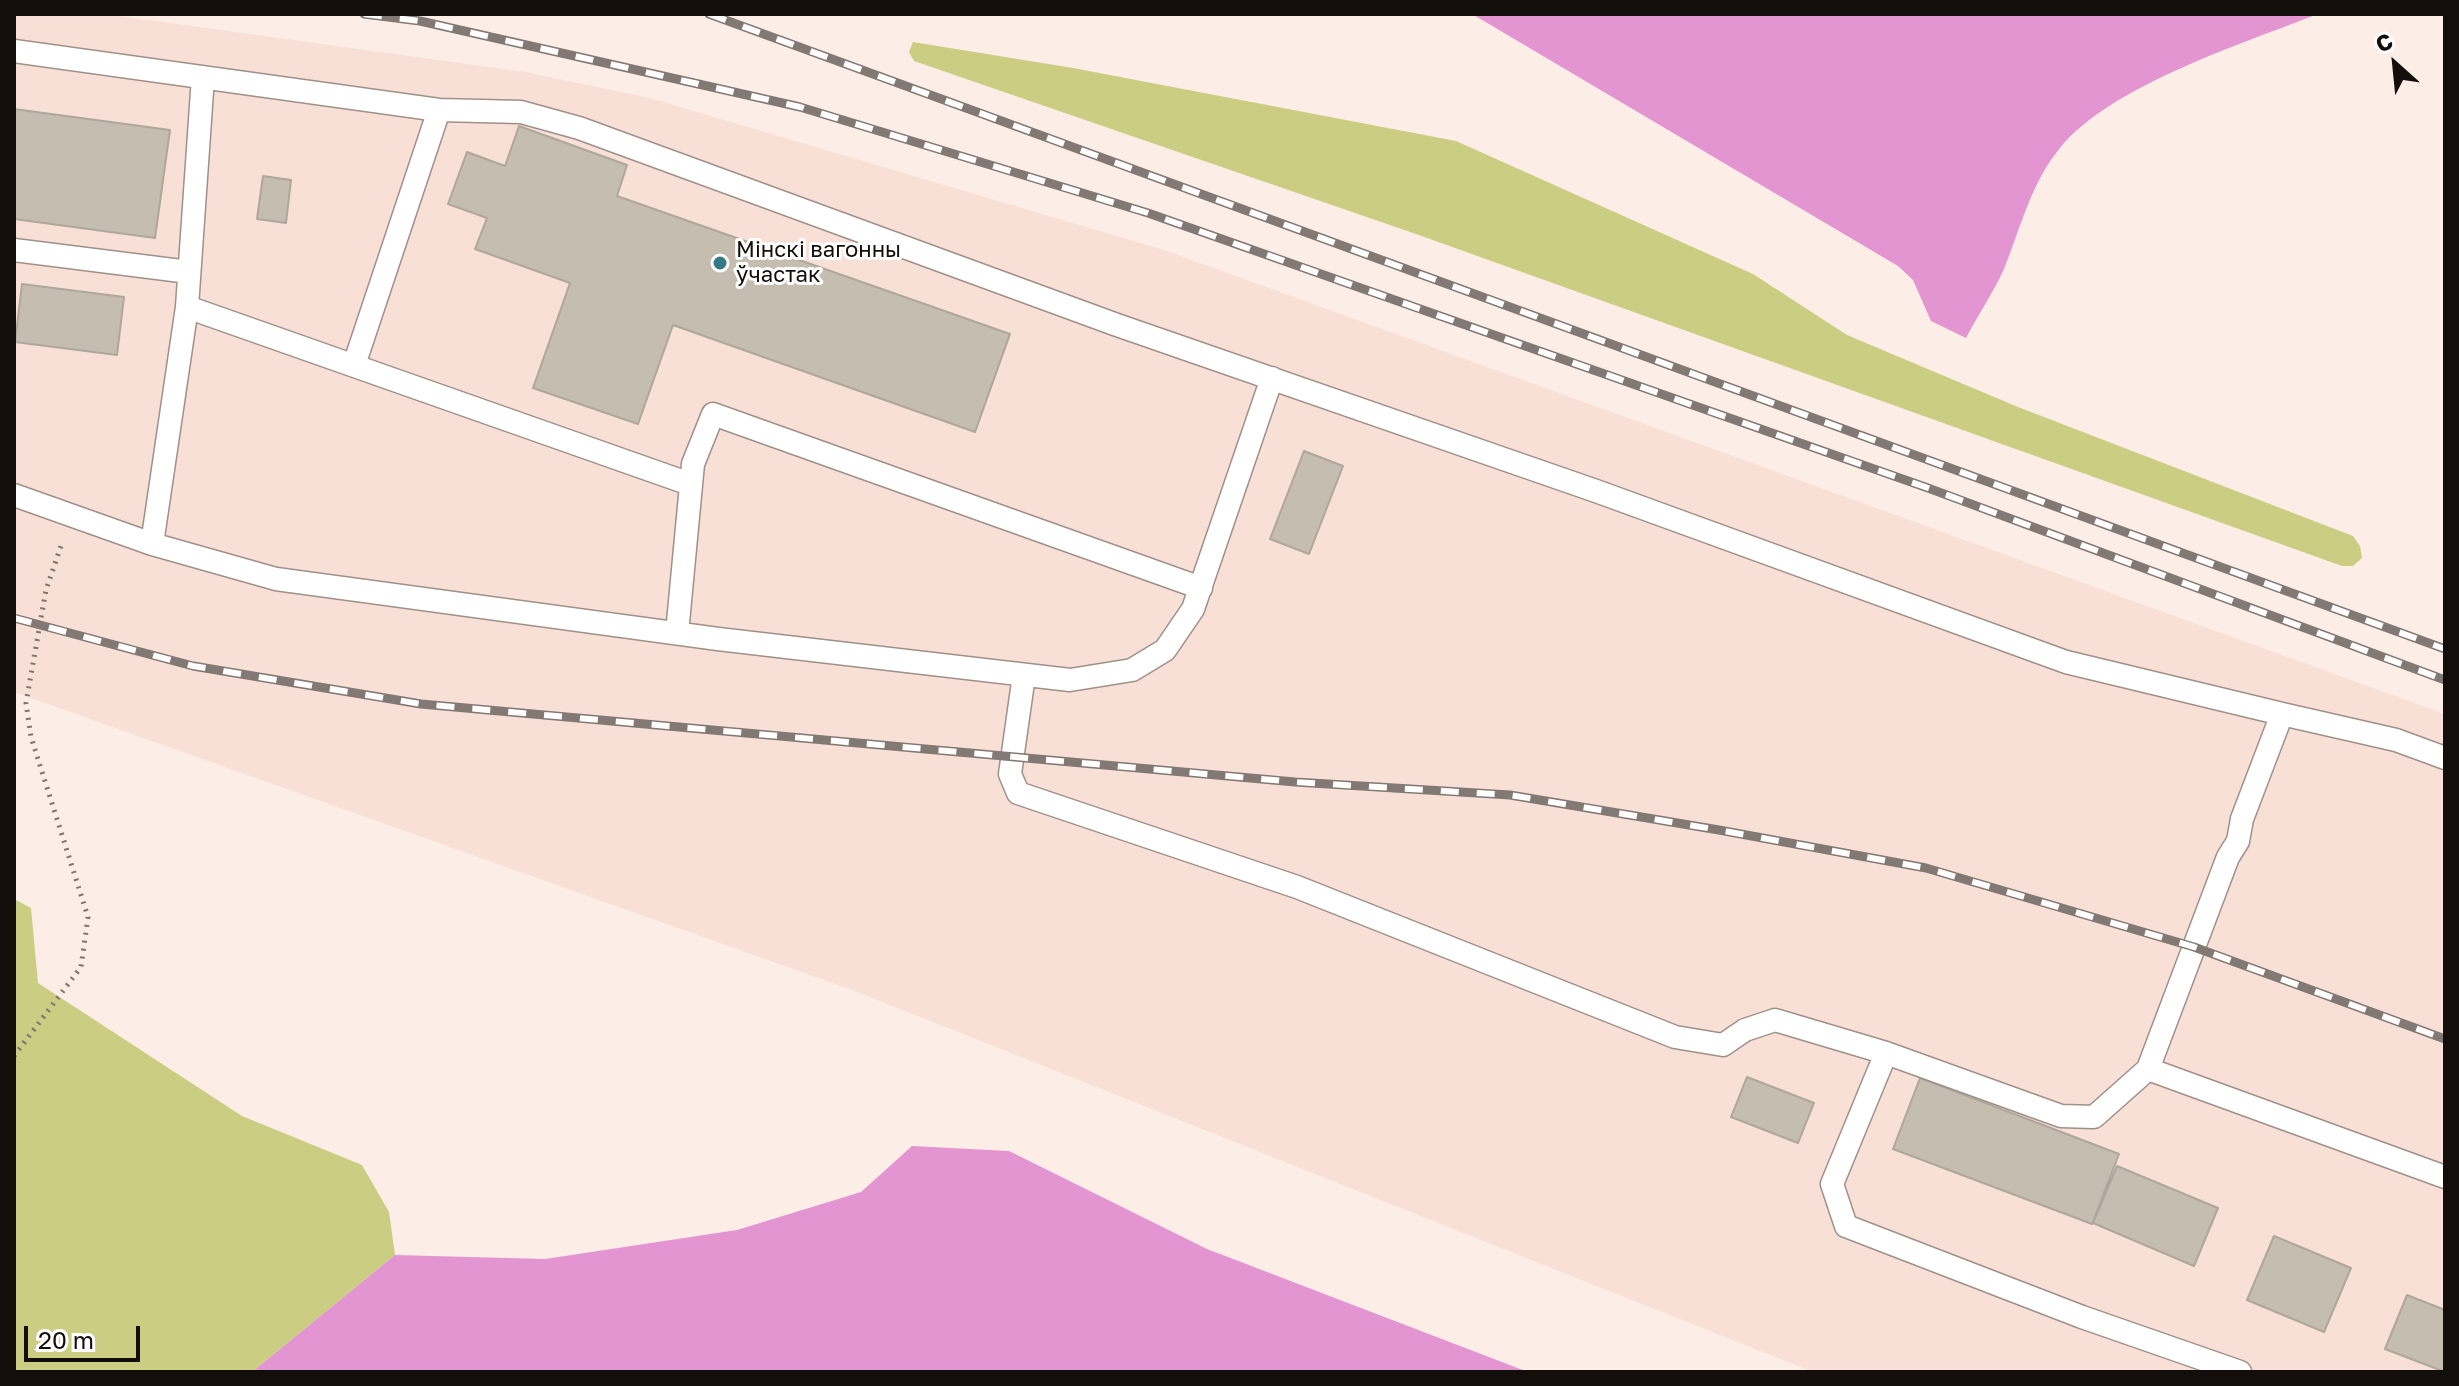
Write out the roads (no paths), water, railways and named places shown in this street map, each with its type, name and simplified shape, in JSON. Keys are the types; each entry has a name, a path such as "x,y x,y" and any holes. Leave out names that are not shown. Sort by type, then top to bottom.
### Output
{"lane":[{"path":"14,51 439,110 521,112 579,128 1272,378 1611,496 2066,662 2396,740 2445,758"},
{"path":"152,544 187,307 203,77"},
{"path":"354,365 439,110"},
{"path":"14,250 189,272"},
{"path":"187,307 690,484"},
{"path":"14,495 152,544 276,579 677,633 1070,680 1132,670 1165,650 1193,609 1272,378"},
{"path":"677,633 693,464 713,414 1201,588"},
{"path":"1024,675 1010,774 1018,793 1297,887 1675,1037 1723,1045 1745,1030 1775,1020 1886,1053 2061,1116 2094,1117 2148,1069 2228,857 2238,841 2242,819 2282,714"},
{"path":"1886,1053 1832,1184 1846,1226 2082,1317 2240,1372"},
{"path":"2148,1069 2445,1177"}],"railway":[{"path":"364,14 420,21 800,107 1148,213 1928,488 2445,680"},
{"path":"709,14 2445,649"},
{"path":"14,618 193,666 421,704 1295,782 1510,795 1719,830 1926,868 2194,947 2445,1039"}],"place":[{"name":"Мінскі вагонны ўчастак","path":"720,263"}]}
